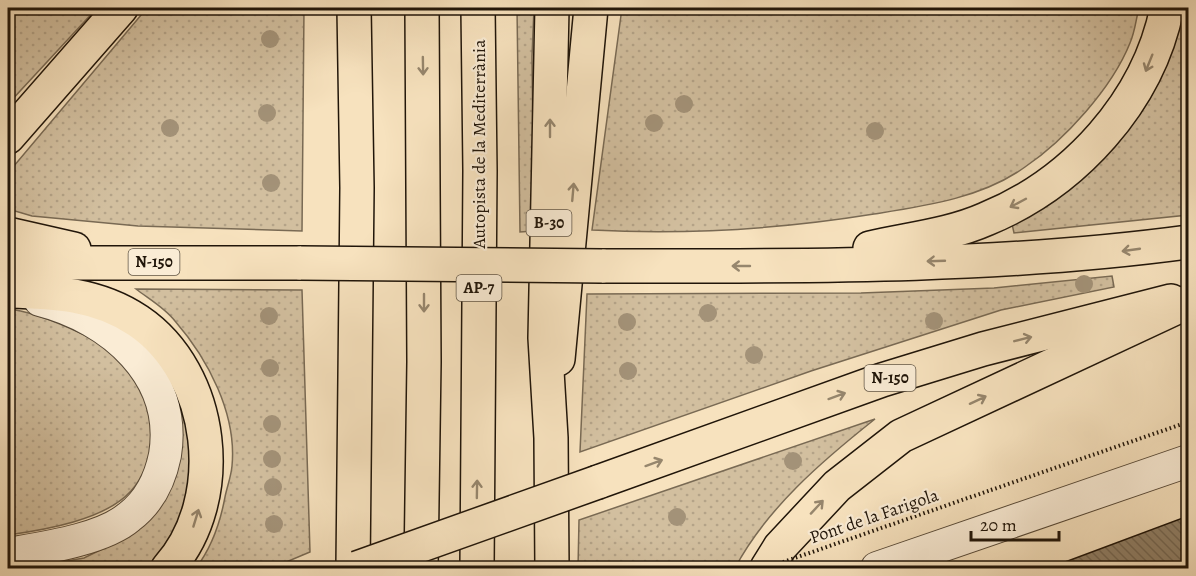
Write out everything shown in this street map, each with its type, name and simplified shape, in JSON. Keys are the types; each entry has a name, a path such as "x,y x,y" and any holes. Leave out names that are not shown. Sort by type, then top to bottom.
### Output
{"main road":[{"path":"8,137 121,8"},
{"path":"336,8 357,188"},
{"path":"354,8 357,188 355,568"},
{"path":"421,568 424,362 422,8"},
{"name":"Autopista de la Mediterrània","path":"477,568 480,171 478,8"},
{"name":"B-30","path":"552,8 545,338 551,438 552,568"},
{"path":"551,438 591,8"},
{"path":"795,266 944,233 986,220 1059,177 1092,147 1120,113 1145,72 1163,27 1167,8"},
{"path":"8,234 150,262"},
{"name":"N-150","path":"8,263 795,266 1104,254 1188,242"},
{"path":"8,292 67,294 87,298 116,309 138,321 157,336 174,358 198,411 206,439 207,468 194,527 168,568"},
{"name":"N-150","path":"355,568 893,376 983,349 1188,296"},
{"path":"767,568 780,547 837,486 901,436 1188,302"}],"street":[{"path":"8,292 56,304 102,325 129,346 147,368 159,393 167,441 158,480 149,497 127,519 116,526 59,545 8,554"},
{"path":"877,568 1188,461"}],"path":[{"name":"Pont de la Farigola","path":"767,568 1188,422"}],"shaded area":[{"path":"8,8 97,8 8,104"},
{"path":"147,8 304,8 302,231 138,226 32,216 8,209 8,173"},
{"path":"517,8 534,8 532,57 534,231 520,232"},
{"path":"622,8 1139,8 1132,39 1122,60 1112,78 1086,112 1040,156 1008,178 990,186 933,204 804,224 663,232 592,230"},
{"path":"1184,8 1188,8 1188,215 1014,233 1012,224 1164,69"},
{"path":"1112,276 1114,287 1001,310 811,371 580,452 587,294 861,293 994,288"},
{"path":"136,289 302,290 310,552 272,568 196,568 218,526 231,474 230,427 218,388 199,352 171,316"},
{"path":"8,309 36,315 69,328 100,344 123,361 134,375 148,408 151,443 148,460 141,476 131,491 120,501 73,522 8,535"},
{"path":"171,381 192,428 193,487 165,553 151,568 26,568 84,558 121,540 179,462 182,445 181,421"},
{"path":"875,419 816,469 779,506 748,546 735,568 578,568 579,520"}],"building":[{"path":"1188,516 1188,568 1049,568"}]}
